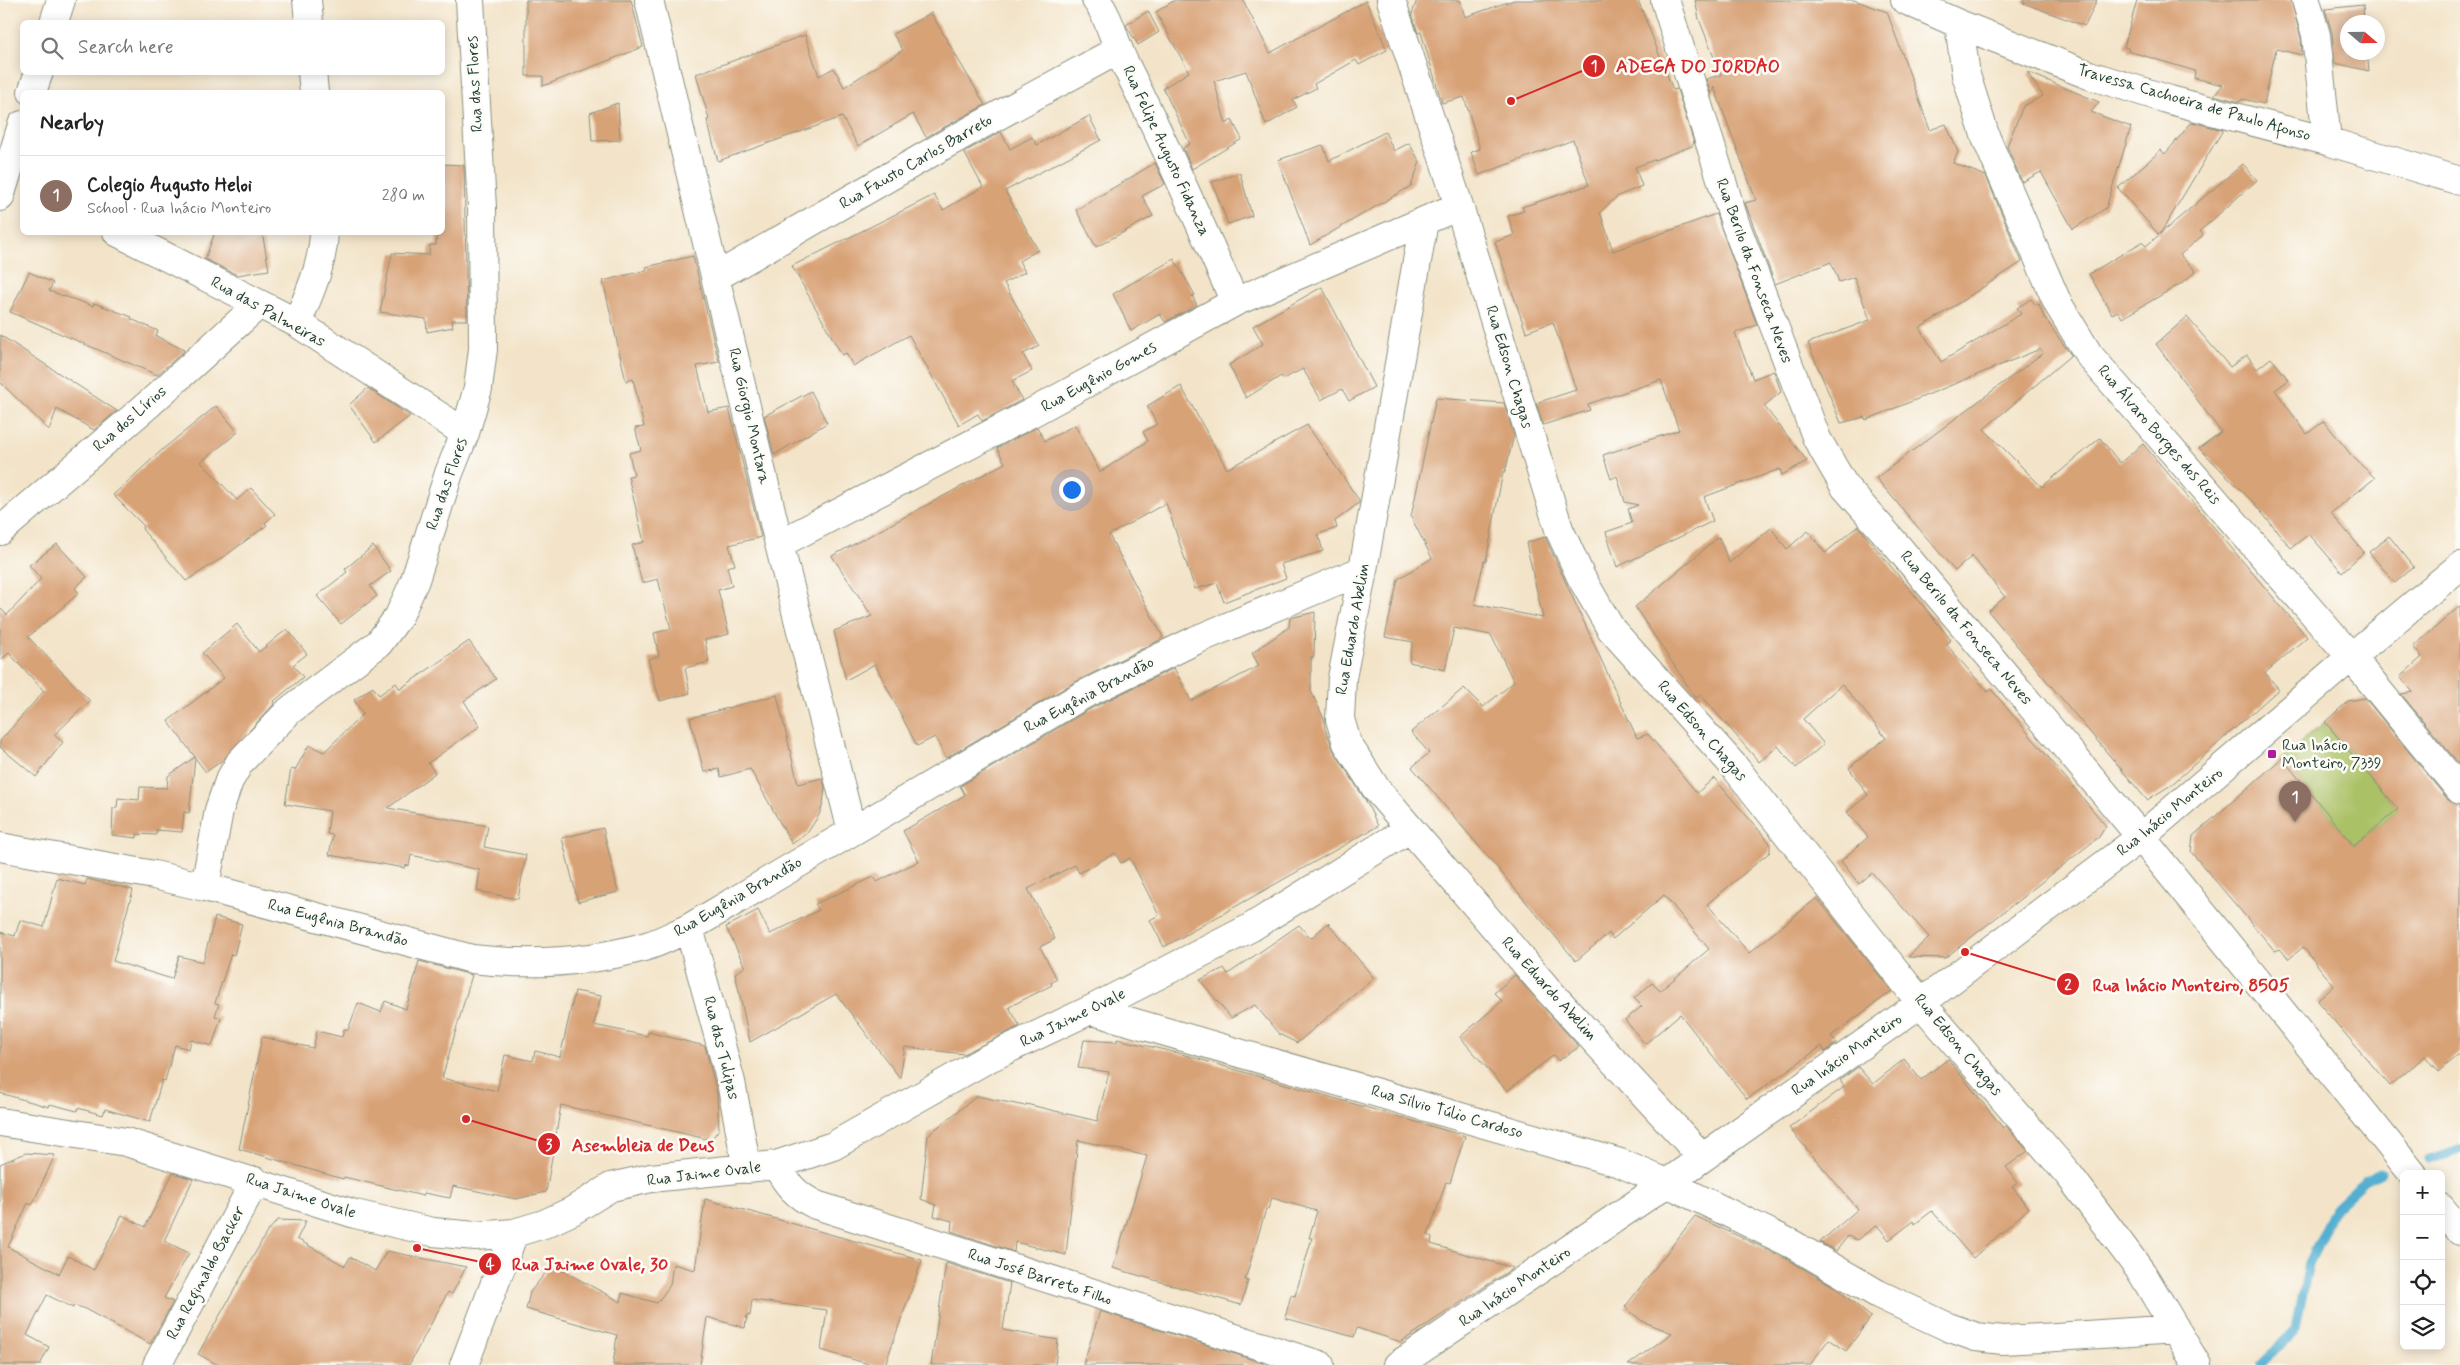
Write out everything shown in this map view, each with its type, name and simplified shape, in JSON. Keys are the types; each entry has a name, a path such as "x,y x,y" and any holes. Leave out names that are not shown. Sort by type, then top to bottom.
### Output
{"street":[{"path":"55,20 61,0"},
{"path":"307,0 308,20"},
{"name":"Rua das Flores","path":"206,887 219,810 229,781 240,762 289,711 379,643 400,616 415,580 449,473 465,433 478,388 483,349 482,207 470,0"},
{"name":"Rua Giorgio Montara","path":"649,0 779,544 852,830"},
{"name":"Rua Felipe Augusto Fidanza","path":"1096,0 1102,7 1118,50 1164,141 1235,302"},
{"name":"Rua Edson Chagas","path":"1391,0 1459,206 1559,529 1586,586 1611,629 1733,765 1921,1003 2069,1175 2142,1273 2197,1365"},
{"name":"Rua Berilo da Fonseca Neves","path":"1665,0 1734,223 1817,438 1845,487 1898,546 2141,837 2410,1170"},
{"name":"Travessa Cachoeira de Paulo Afonso","path":"1905,0 1958,24 2089,75 2170,100 2327,141 2460,181"},
{"path":"2306,0 2316,35 2327,141"},
{"name":"Rua Álvaro Borges dos Reis","path":"1958,24 1966,76 1986,138 2058,304 2089,355 2351,657 2460,790"},
{"name":"Rua Fausto Carlos Barreto","path":"716,277 946,144 1118,50"},
{"path":"33,90 38,75"},
{"path":"312,75 314,90"},
{"path":"7,191 20,134"},
{"path":"1424,222 1459,206"},
{"name":"Rua Eugênio Gomes","path":"779,544 1036,411 1235,302 1424,222"},
{"name":"Rua Eduardo Abelim","path":"1424,222 1363,570 1342,678 1340,719 1347,743 1372,782 1409,829 1550,990 1702,1157"},
{"name":"Rua das Palmeiras","path":"123,235 258,305 297,323 465,433"},
{"path":"297,323 319,270 324,250 324,235"},
{"name":"Rua dos Lírios","path":"0,531 150,403 258,305"},
{"name":"Rua Inácio Monteiro","path":"1408,1359 1667,1183 1921,1003 2141,837 2460,566"},
{"name":"Rua Eugênia Brandão","path":"0,847 206,887 472,959 514,964 571,962 612,954 648,946 689,928 1083,695 1196,640 1363,570"},
{"name":"Rua Jaime Ovale","path":"0,1122 126,1142 355,1214 433,1232 475,1236 514,1233 544,1224 572,1211 611,1187 651,1178 776,1165 833,1146 984,1060 1090,1010 1250,928 1409,829"},
{"name":"Rua das Tulipas","path":"689,928 731,1082 747,1169"},
{"name":"Rua Silvio Túlio Cardoso","path":"1090,1010 1620,1163 1667,1183 1792,1244 1878,1294 1948,1327 1976,1337 2003,1340 2176,1329"},
{"name":"Rua José Barreto Filho","path":"776,1165 790,1188 800,1197 816,1204 1320,1365"},
{"name":"Rua Reginaldo Backer","path":"157,1365 255,1181"},
{"path":"2445,1213 2460,1231"},
{"path":"464,1365 514,1233"},
{"path":"1408,1359 1443,1365"}],"green space":[{"path":"2325,722 2398,809 2354,846 2282,758"}],"building":[{"path":"526,0 631,0 643,47 543,86 543,76 526,76"},
{"path":"1175,0 1243,0 1270,53 1366,1 1387,50 1359,65 1356,60 1314,84 1316,88 1293,100 1297,107 1266,125 1246,71 1214,81 1226,124 1232,120 1242,139 1192,169 1183,148 1190,144 1163,88 1189,72 1156,12"},
{"path":"1417,0 1460,0 1465,17 1514,0 1638,0 1673,90 1677,89 1694,143 1692,146 1635,167 1642,186 1618,196 1600,212 1613,251 1716,214 1757,325 1735,333 1753,379 1774,371 1781,392 1764,406 1807,461 1782,475 1780,469 1704,497 1713,521 1617,567 1606,532 1632,523 1628,509 1638,505 1625,502 1617,476 1611,479 1603,455 1679,430 1661,380 1588,404 1590,410 1543,425 1536,403 1576,390 1553,322 1526,332 1495,242 1514,235 1508,216 1524,211 1522,207 1589,185 1573,140 1479,175 1471,152 1480,149 1464,97 1442,103 1421,32 1418,33 1412,14"},
{"path":"1695,0 1854,0 1887,12 1930,130 1946,124 1958,152 1953,163 1986,176 2022,262 1920,328 1941,362 2021,314 2017,308 2031,299 2036,305 2039,304 2044,317 2071,355 1984,429 2042,487 2100,438 2120,463 2143,444 2307,637 2265,673 2279,689 2171,785 2147,800 1988,611 2005,597 1972,556 1955,571 1876,478 2043,353 2040,349 1866,420 1864,417 1841,423 1808,343 1870,320 1854,277 1839,282 1831,262 1775,284 1745,203 1756,200 1714,87 1711,95 1706,79 1721,75 1699,19"},
{"path":"2024,0 2097,0 2085,26 2023,3"},
{"path":"2137,0 2291,0 2301,38 2302,55 2276,49 2264,104 2242,99 2240,102 2214,95 2223,85 2194,78 2195,71 2128,51 2128,48 2124,47"},
{"path":"2363,5 2364,15 2340,15 2340,60 2368,60 2369,71 2335,63 2332,33 2325,9"},
{"path":"1148,11 1159,32 1138,45 1126,25"},
{"path":"931,13 985,105 926,137 913,114 858,146 842,117 718,161 707,120 709,119 696,74 805,35 819,76 834,68 844,87 903,50 893,34"},
{"path":"2027,72 2099,102 2091,112 2131,127 2106,208 2073,229 2041,172 2022,182 2007,146 2023,106 2043,96"},
{"path":"618,103 620,140 592,141 590,113"},
{"path":"1089,116 1101,140 1005,191 1038,250 1019,261 1025,272 1004,283 1039,346 1023,354 1032,371 1012,381 1022,400 982,421 978,414 959,425 909,335 853,366 846,353 842,355 792,266 934,195 943,210 983,187 964,152 1001,132 1010,149 1032,137 1037,145"},
{"path":"2192,122 2223,130 2160,234 2243,164 2257,180 2200,231 2203,235 2180,255 2196,271 2182,283 2122,318 2118,311 2112,314 2089,274 2142,242 2146,246 2159,235 2118,188 2161,150 2165,154"},
{"path":"1385,132 1394,151 1409,143 1420,162 1411,186 1310,245 1278,160 1323,145 1329,161"},
{"path":"1155,163 1165,184 1142,196 1153,216 1096,247 1076,210"},
{"path":"445,164 464,165 467,320 452,320 453,327 427,332 426,319 380,312 392,253 429,255 430,245 436,245 437,235 445,235"},
{"path":"1240,173 1252,216 1228,224 1212,182"},
{"path":"214,235 263,235 269,270 237,275 205,259"},
{"path":"693,256 719,362 697,366 708,412 729,408 761,537 729,545 735,565 727,567 732,586 718,590 729,634 705,640 709,662 685,668 690,693 660,701 648,659 659,656 654,633 671,629 658,579 642,583 632,545 644,542 628,476 634,475 629,453 641,450 635,428 644,427 633,379 626,381 603,281 647,270 646,267"},
{"path":"1174,259 1195,295 1192,296 1197,305 1165,322 1160,314 1131,331 1113,294"},
{"path":"29,272 53,283 49,291 93,306 94,303 132,317 131,319 158,331 156,336 184,350 183,352 157,375 10,312"},
{"path":"1322,287 1374,387 1349,401 1342,389 1321,400 1303,369 1283,379 1281,376 1246,398 1229,365 1263,344 1253,326"},
{"path":"2187,317 2230,367 2247,355 2257,369 2271,358 2289,380 2275,390 2307,434 2324,421 2352,456 2375,478 2331,513 2364,552 2342,572 2309,534 2291,548 2252,501 2199,448 2221,432 2156,344"},
{"path":"0,335 117,411 94,430 57,409 49,430 0,382"},
{"path":"1181,386 1227,469 1307,425 1359,500 1359,503 1335,521 1337,528 1318,534 1323,551 1281,564 1286,578 1224,602 1217,583 1195,589 1166,503 1109,535 1163,637 1160,640 1075,682 946,758 935,737 917,746 875,664 846,680 834,631 872,616 832,556 1005,463 997,448 1037,427 1045,441 1075,425 1100,472 1148,441 1143,432 1157,424 1147,406"},
{"path":"368,388 410,416 376,442 349,405"},
{"path":"811,391 827,423 774,455 764,416"},
{"path":"1436,398 1504,403 1514,435 1505,472 1503,472 1486,561 1484,561 1474,604 1543,618 1526,543 1545,537 1637,738 1648,734 1697,793 1714,778 1770,843 1770,852 1707,904 1749,953 1817,898 1892,991 1831,1036 1837,1043 1825,1052 1822,1046 1747,1099 1680,1014 1645,1044 1625,1020 1642,1006 1634,998 1652,983 1660,991 1709,949 1664,895 1613,939 1609,933 1576,961 1412,767 1429,753 1411,732 1464,688 1483,707 1514,682 1491,635 1454,628 1445,670 1409,662 1413,642 1385,637 1398,579 1432,558 1411,517"},
{"path":"216,406 238,432 201,462 237,500 251,488 275,514 265,523 267,525 225,556 186,581 142,529 144,526 113,495 163,449"},
{"path":"1858,526 1951,640 1946,644 1988,692 1991,689 2106,826 2099,837 1945,958 1908,957 1929,937 1872,873 1859,884 1841,861 1868,837 1847,812 1868,795 1849,768 1886,738 1842,684 1803,719 1824,744 1796,768 1778,746 1759,762 1701,695 1696,698 1635,607 1719,537 1729,563 1771,528 1787,549 1808,531 1825,553"},
{"path":"2389,536 2414,567 2395,583 2369,552"},
{"path":"57,544 87,577 75,588 79,593 28,637 90,701 54,735 63,742 36,777 0,747 0,741 44,691 9,653 0,660 0,608 7,615 41,579 29,565"},
{"path":"373,546 391,571 370,586 377,596 341,624 317,596 347,572 345,569"},
{"path":"2460,606 2460,765 2401,694 2413,692 2400,677 2422,657 2413,647"},
{"path":"1315,612 1314,656 1311,657 1311,691 1324,719 1325,729 1334,751 1366,801 1378,826 1164,947 1150,920 1159,915 1130,858 1121,863 1115,853 1079,873 1075,865 1028,889 1055,939 1040,947 1057,979 1051,983 1052,985 1009,1007 1020,1026 964,1054 905,1047 900,1078 836,994 750,1042 735,973 745,967 726,927 758,910 770,934 819,910 815,904 874,877 877,882 919,861 903,831 965,795 960,786 1090,709 1174,668 1191,701 1259,666 1252,653 1289,627 1290,618"},
{"path":"237,624 259,652 287,629 307,654 293,665 303,677 273,702 274,704 223,760 206,772 195,758 189,813 184,812 182,832 156,830 156,835 137,834 137,838 112,835 113,808 117,807 118,798 139,800 140,787 167,788 168,776 195,757 168,721 224,678 202,653"},
{"path":"469,641 496,679 464,701 480,726 428,763 435,773 388,808 488,826 484,847 526,855 518,899 477,891 480,870 411,855 409,866 406,865 405,868 329,855 333,835 327,834 330,811 285,804 291,769 295,770 309,745 324,752 363,714 354,700 373,687 379,695 396,683 400,689"},
{"path":"777,695 798,784 822,778 825,787 823,804 819,815 808,832 792,844 750,769 721,777 719,769 704,772 690,718"},
{"path":"2365,698 2448,800 2460,805 2460,1053 2438,1072 2425,1056 2390,1086 2317,1001 2334,986 2303,947 2289,959 2280,949 2275,951 2191,852 2193,836 2282,758 2354,846 2398,809 2325,722 2348,701"},
{"path":"603,828 618,892 578,902 562,838"},
{"path":"57,878 85,885 87,879 133,890 113,961 172,979 179,956 203,962 215,917 242,924 234,955 231,954 215,1003 219,1004 215,1016 221,1018 212,1046 191,1040 189,1049 175,1045 165,1081 162,1080 150,1122 105,1109 103,1115 78,1108 77,1111 50,1104 49,1107 0,1093 0,932 15,936 20,920 44,927"},
{"path":"1328,923 1374,978 1297,1043 1279,1034 1255,1005 1231,1018 1200,980 1224,968 1228,974 1299,925 1311,938"},
{"path":"419,961 472,975 442,1078 497,1091 505,1055 533,1061 535,1051 560,1057 575,991 601,996 594,1025 647,1036 648,1032 705,1046 717,1094 719,1129 711,1140 561,1105 546,1192 516,1199 453,1186 450,1198 424,1193 423,1196 344,1177 343,1179 239,1149 262,1037 313,1048 317,1031 342,1037 344,1029 348,1030 358,1003 381,1012 385,1001 406,1009"},
{"path":"1515,975 1579,1047 1558,1061 1554,1055 1507,1091 1460,1037 1502,1001 1494,993"},
{"path":"1117,1039 1178,1053 1465,1136 1450,1183 1446,1182 1428,1235 1432,1237 1431,1244 1513,1268 1401,1342 1357,1328 1354,1337 1285,1318 1291,1295 1295,1296 1312,1238 1309,1238 1317,1211 1272,1198 1268,1209 1266,1209 1245,1280 1248,1280 1241,1305 1113,1268 1147,1156 1078,1140 1066,1255 1015,1242 1014,1252 951,1231 952,1221 934,1216 936,1205 921,1199 928,1135 977,1096 1025,1106 1026,1104 1097,1121 1109,1072 1078,1068 1084,1040 1117,1042"},
{"path":"1904,1059 1921,1080 1948,1059 2003,1128 2006,1126 2028,1151 2006,1167 2018,1183 2012,1187 2029,1208 1973,1258 1932,1211 1915,1224 1914,1221 1889,1240 1877,1225 1857,1240 1848,1236 1836,1251 1820,1242 1858,1209 1789,1128 1844,1087 1840,1080 1858,1067 1873,1084"},
{"path":"26,1153 55,1155 32,1205 28,1203 8,1247 59,1274 68,1256 94,1270 122,1215 145,1227 173,1173 193,1179 164,1241 189,1253 164,1298 173,1302 150,1344 83,1308 74,1305 73,1308 47,1295 27,1335 49,1347 40,1365 0,1365 0,1164"},
{"path":"705,1199 922,1260 885,1365 872,1365 821,1350 827,1310 752,1300 750,1316 747,1315 745,1328 707,1317 700,1365 613,1365 617,1335 526,1309 530,1292 552,1265 621,1302 622,1293 657,1303 670,1285 673,1264 695,1270"},
{"path":"1695,1216 1785,1258 1833,1286 1871,1317 1846,1351 1829,1339 1810,1365 1628,1365 1672,1333 1642,1321 1625,1307"},
{"path":"278,1220 306,1221 297,1239 345,1266 350,1257 375,1271 387,1251 466,1267 452,1294 448,1292 409,1365 218,1365 198,1354 267,1232"},
{"path":"946,1263 1010,1283 1003,1330 1058,1340 1055,1365 931,1365"},
{"path":"1100,1311 1263,1363 1263,1365 1083,1365"}],"waterway":[{"path":"2428,1160 2460,1150"},
{"path":"2261,1365 2296,1329 2309,1263 2335,1208 2365,1180 2381,1172"}],"place":[{"name":"ADEGA DO JORDAO","path":"1511,101"},
{"name":"Rua Inácio Monteiro, 7339","path":"2272,754"},
{"name":"Colegio Augusto Heloi","path":"2295,822"},
{"name":"Rua Inácio Monteiro, 8505","path":"1965,952"},
{"name":"Asembleia de Deus","path":"466,1119"},
{"name":"Rua Jaime Ovale, 30","path":"417,1248"}]}
